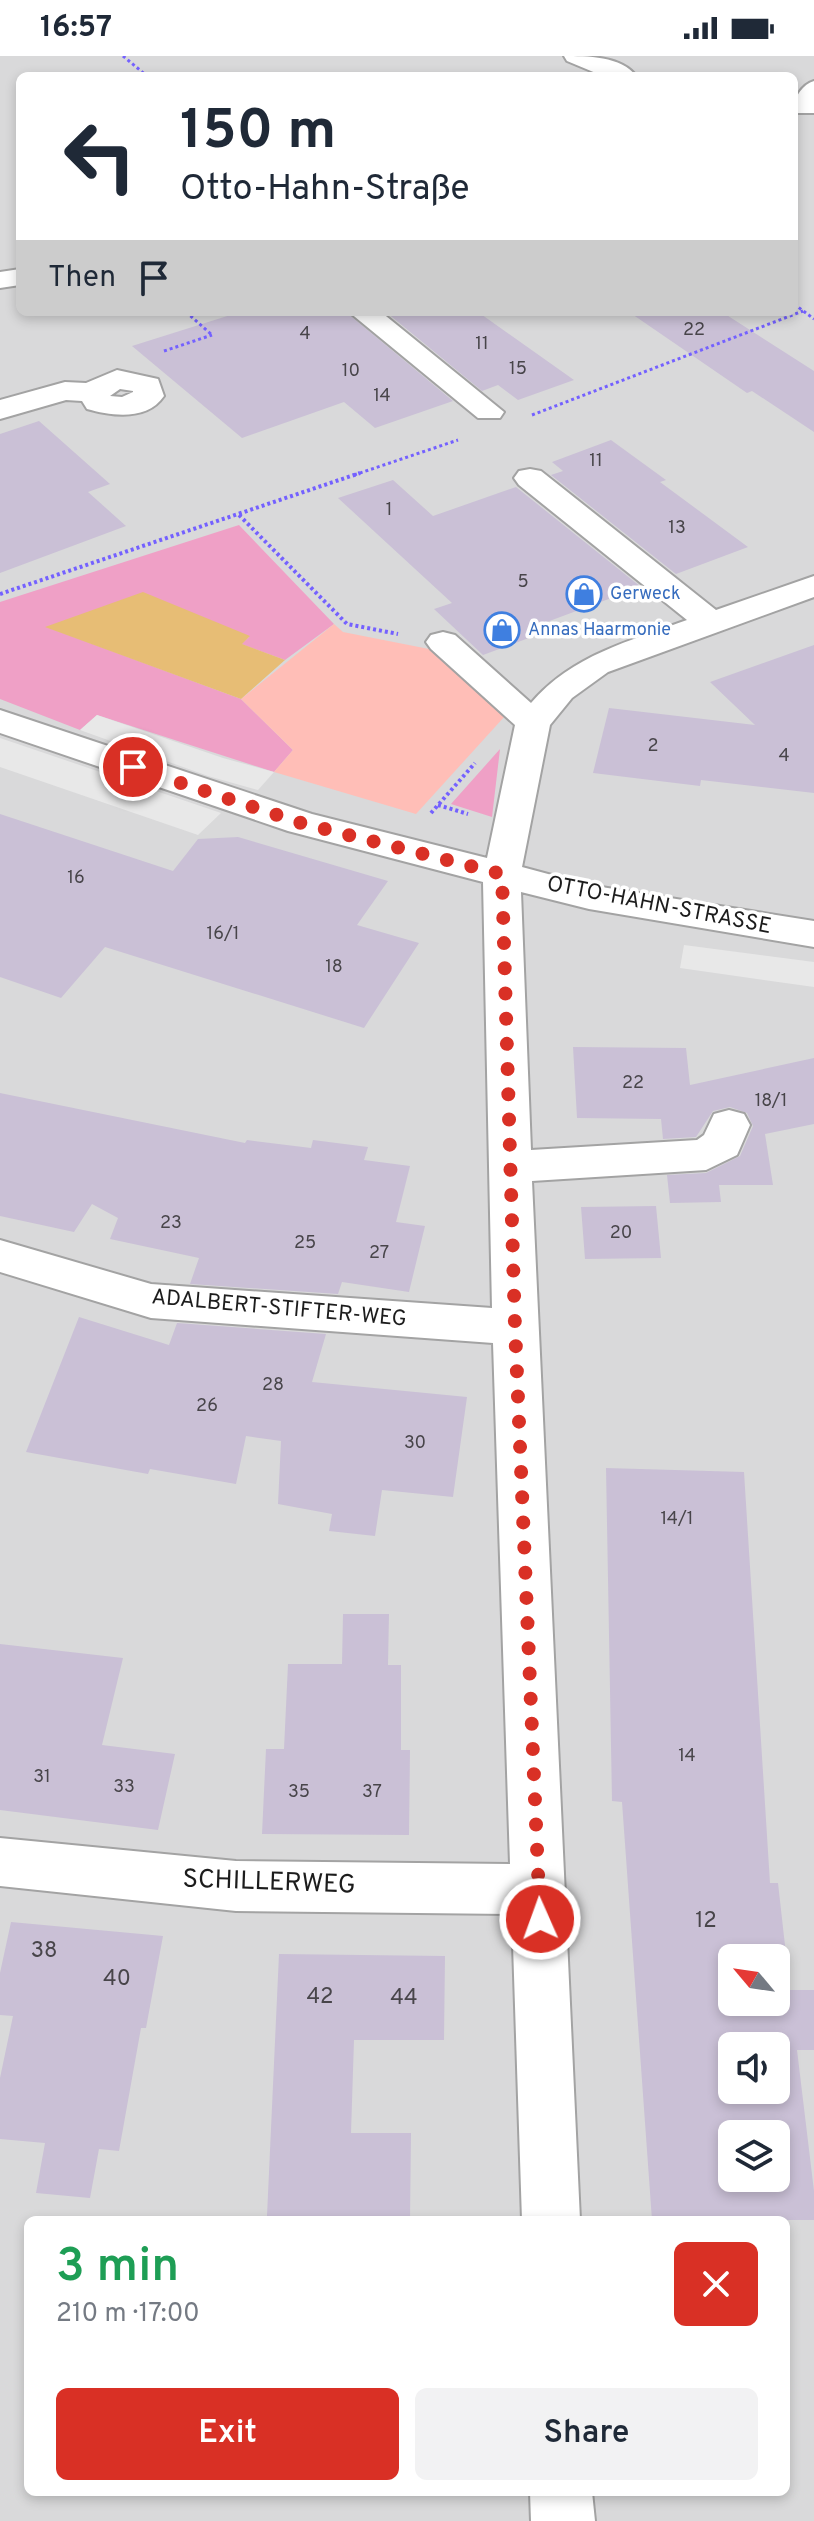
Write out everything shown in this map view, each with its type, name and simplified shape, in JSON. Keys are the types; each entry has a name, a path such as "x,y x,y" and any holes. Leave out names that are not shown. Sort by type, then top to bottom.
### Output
{"street":[{"path":"576,56 614,72"},
{"path":"368,316 489,412"},
{"path":"0,410 65,391 94,393"},
{"path":"530,478 710,622"},
{"path":"551,2216 515,1327 502,874 527,717 596,665 814,586"},
{"path":"443,642 527,717"},
{"name":"OTTO-HAHN-STRASSE","path":"0,721 301,823 603,900 814,934"},
{"path":"510,1167 706,1155 722,1144 729,1125"},
{"name":"ADALBERT-STIFTER-WEG","path":"0,1256 151,1301 515,1327"},
{"name":"SCHILLERWEG","path":"0,1862 236,1886 538,1889"},
{"path":"561,2496 563,2521"}],"path":[{"path":"123,56 142,72"},
{"path":"798,307 814,319"},
{"path":"798,313 803,311"},
{"path":"165,350 212,335 191,316"},
{"path":"531,416 790,316"},
{"path":"0,594 461,439"},
{"path":"238,514 347,624 443,642"},
{"path":"400,848 527,717"}],"shaded area":[{"path":"0,56 814,56 814,2521 0,2521"},
{"path":"239,525 334,624 285,660 241,644 249,637 47,627 241,699 293,750 274,772 97,715 80,730 0,699 0,602"},
{"path":"143,592 250,636 242,644 285,660 241,699 45,627"},
{"path":"334,624 343,632 429,649 505,716 416,814 274,772 293,750 241,699"},
{"path":"97,715 274,772 258,790 208,776 80,730"},
{"path":"0,738 221,813 198,835 0,767"},
{"path":"500,749 492,817 451,804"},
{"path":"684,945 814,962 814,987 680,968"}],"building":[{"path":"227,316 351,316 453,401 375,428 344,402 242,438 132,346"},
{"path":"391,316 484,316 574,380 518,400 498,385 482,391"},
{"path":"635,316 728,316 814,371 814,432 752,391 747,393"},
{"path":"39,421 110,484 88,492 126,526 0,573 0,434"},
{"path":"611,440 666,480 660,482 748,547 676,574 551,475 563,471 552,462"},
{"path":"393,480 433,516 516,487 641,587 536,626 542,633 483,655 434,609 452,603 338,498"},
{"path":"814,645 814,793 701,780 700,786 593,773 609,708 755,725 710,682"},
{"path":"0,814 173,871 198,839 238,837 388,881 357,925 419,943 364,1028 105,947 61,998 0,977"},
{"path":"573,1047 686,1048 690,1085 814,1058 814,1124 765,1134 773,1185 719,1185 721,1202 670,1203 667,1175 706,1173 740,1156 753,1126 747,1113 730,1107 713,1111 696,1137 663,1139 661,1119 577,1118"},
{"path":"0,1093 245,1143 247,1140 311,1148 313,1140 368,1147 364,1160 410,1166 396,1222 425,1226 409,1292 342,1282 338,1294 190,1284 199,1258 110,1239 118,1218 92,1204 74,1232 0,1216"},
{"path":"656,1206 661,1258 585,1259 581,1207"},
{"path":"79,1317 169,1345 177,1323 326,1334 312,1382 467,1397 453,1497 382,1490 375,1536 329,1531 332,1514 278,1504 281,1441 246,1436 236,1484 150,1469 148,1474 26,1452"},
{"path":"606,1468 744,1472 770,1883 778,1883 785,1944 718,1944 718,2016 790,2016 790,1990 814,1990 814,2050 797,2050 814,2191 814,2220 790,2220 790,2216 652,2216 622,1802 612,1801"},
{"path":"343,1614 389,1614 388,1665 401,1665 401,1750 410,1750 409,1835 262,1834 266,1749 284,1749 288,1664 342,1664"},
{"path":"0,1644 123,1658 102,1745 175,1754 158,1830 0,1810"},
{"path":"11,1922 163,1936 146,2028 141,2028 119,2151 99,2149 90,2198 36,2193 45,2143 0,2139 0,2078 13,2016 0,2015 0,1973"},
{"path":"279,1954 445,1956 444,2040 354,2040 351,2133 411,2133 410,2216 267,2216"}],"place":[{"name":"Gerweck","path":"584,594"},
{"name":"Annas Haarmonie","path":"502,630"}],"route":[{"path":"133,767 301,823 502,874 515,1327 540,1919"}]}
